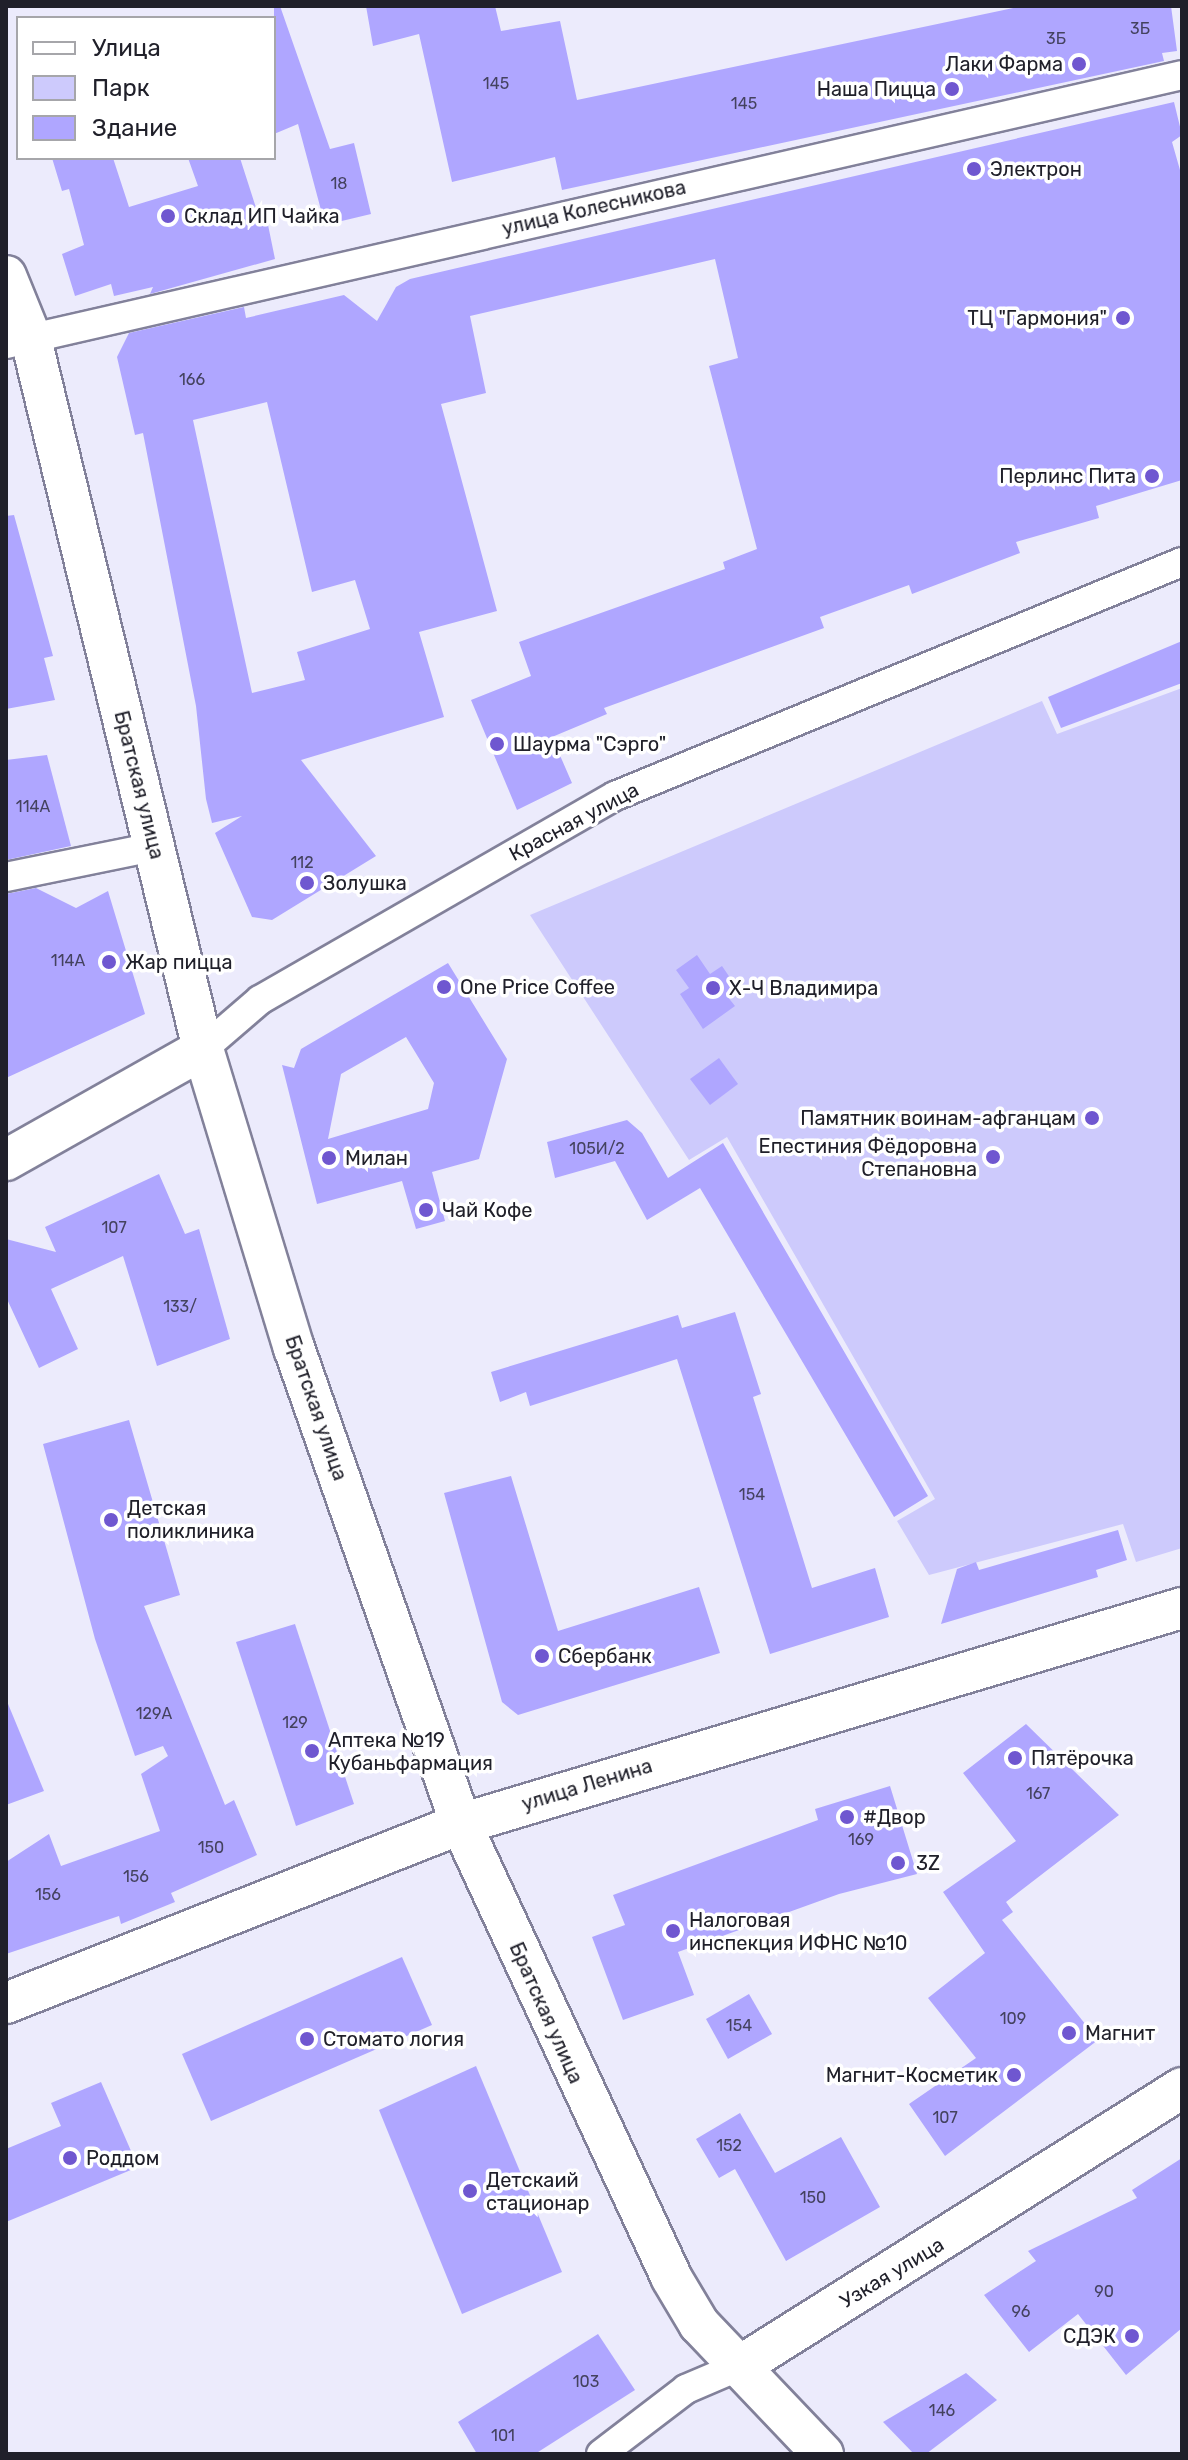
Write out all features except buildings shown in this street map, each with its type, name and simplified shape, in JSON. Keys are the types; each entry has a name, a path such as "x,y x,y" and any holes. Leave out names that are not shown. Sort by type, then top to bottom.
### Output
{"main road":[{"name":"Братская улица","path":"6,276 18,340 154,847 203,1049 294,1348 461,1824 671,2277 699,2324 823,2454"},
{"name":"Красная улица","path":"6,1160 203,1049"},
{"name":"улица Ленина","path":"6,2003 461,1824 1182,1608"},
{"name":"Узкая улица","path":"740,2366 1182,2088"}],"street":[{"name":"улица Колесникова","path":"18,340 1182,75"},
{"name":"Красная улица","path":"203,1049 260,1000 615,796 1182,562"},
{"path":"6,877 154,847"},
{"name":"Узкая улица","path":"601,2454 686,2389 740,2366"}],"green space":[{"path":"1182,688 1182,1548 1136,1562 1123,1524 929,1575 897,1521 935,1499 727,1137 689,1160 530,915 1042,701 1057,734"}],"place":[{"name":"Лаки Фарма","path":"1079,64"},
{"name":"Наша Пицца","path":"952,89"},
{"name":"Электрон","path":"974,169"},
{"name":"Склад ИП Чайка","path":"168,216"},
{"name":"ТЦ \"Гармония\"","path":"1123,318"},
{"name":"Перлинс Пита","path":"1152,476"},
{"name":"Шаурма \"Сэрго\"","path":"497,744"},
{"name":"Золушка","path":"307,883"},
{"name":"Жар пицца","path":"109,962"},
{"name":"One Price Coffee","path":"444,987"},
{"name":"Х-Ч Владимира","path":"713,988"},
{"name":"Памятник воинам-афганцам","path":"1092,1118"},
{"name":"Епестиния Фёдоровна Степановна","path":"993,1157"},
{"name":"Милан","path":"329,1158"},
{"name":"Чай Кофе","path":"426,1210"},
{"name":"Детская поликлиника","path":"111,1520"},
{"name":"Сбербанк","path":"542,1656"},
{"name":"Аптека №19 Кубаньфармация","path":"312,1751"},
{"name":"Пятёрочка","path":"1015,1758"},
{"name":"#Двор","path":"847,1817"},
{"name":"3Z","path":"898,1863"},
{"name":"Налоговая инспекция ИФНС №10","path":"673,1931"},
{"name":"Магнит","path":"1069,2033"},
{"name":"Стомато логия","path":"307,2039"},
{"name":"Магнит-Косметик","path":"1014,2075"},
{"name":"Роддом","path":"70,2158"},
{"name":"Детскаий стационар","path":"470,2191"},
{"name":"СДЭК","path":"1132,2336"}]}
